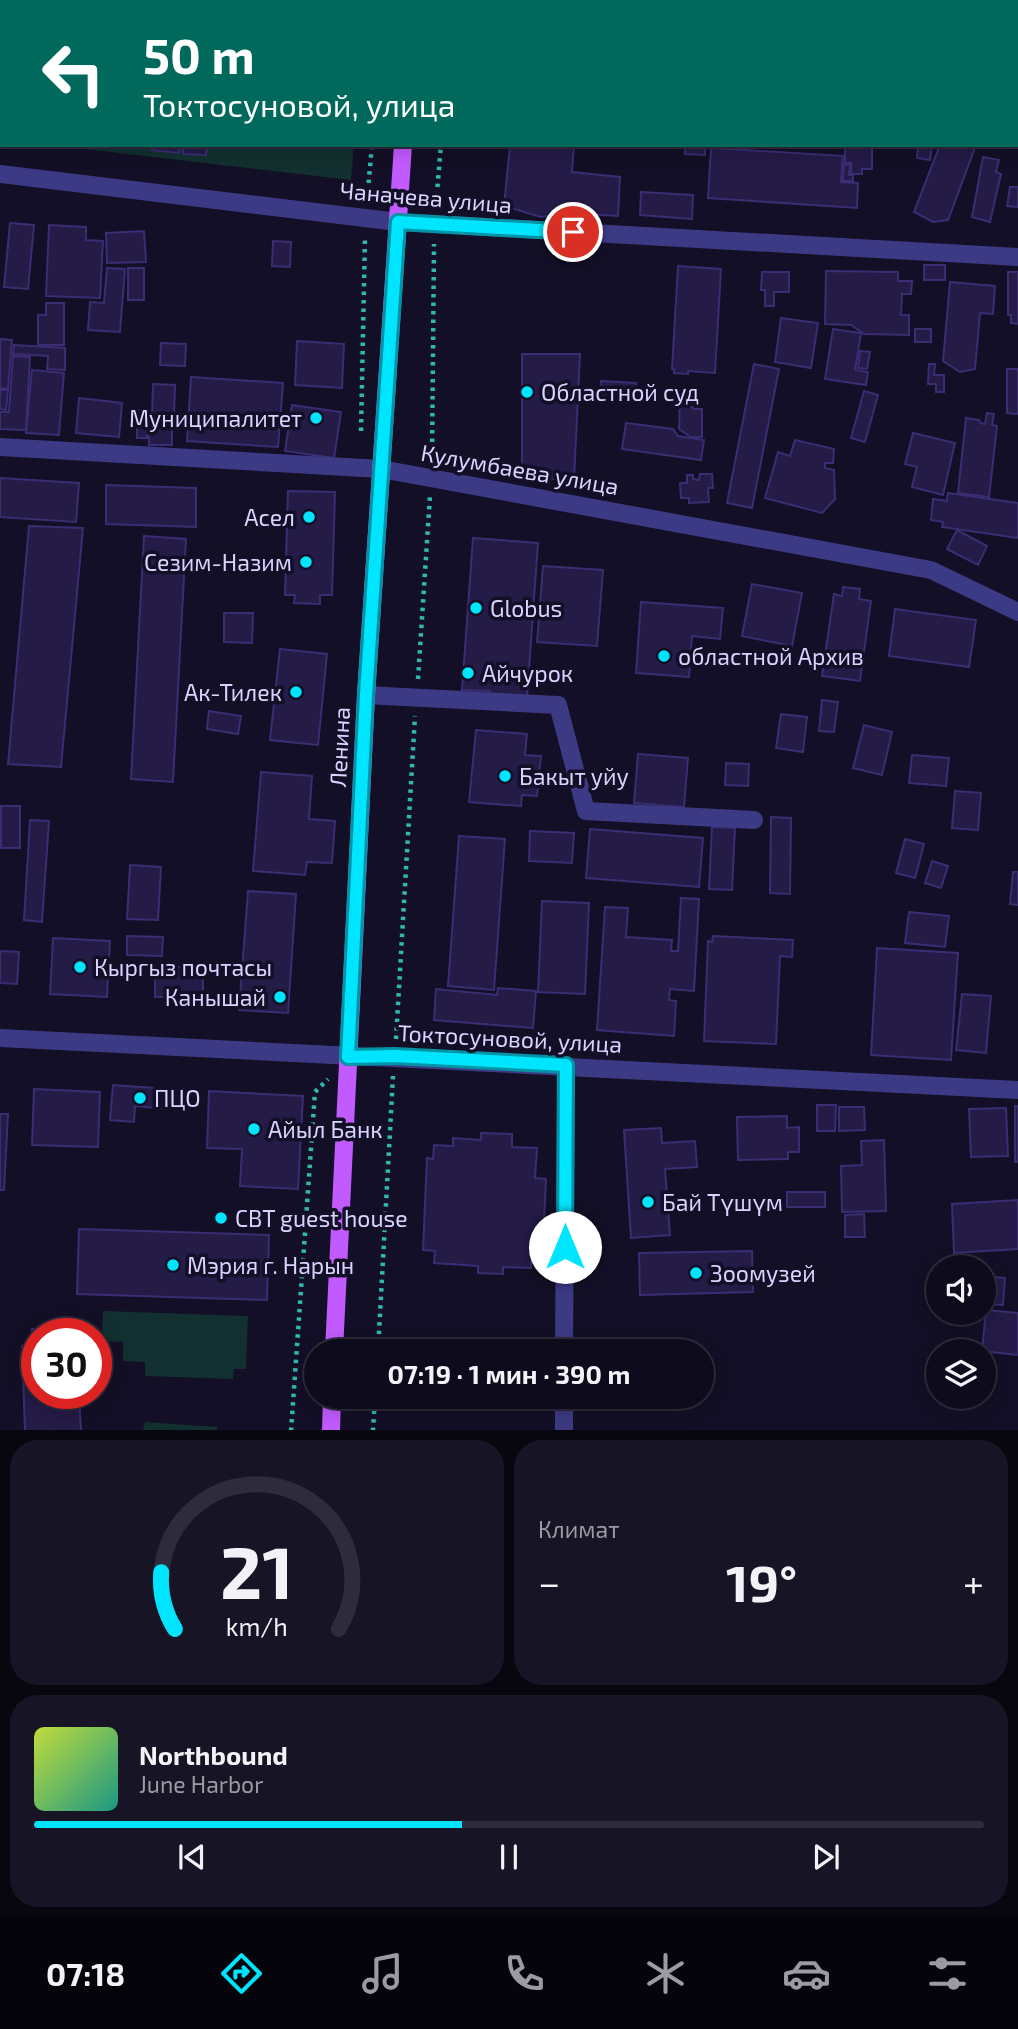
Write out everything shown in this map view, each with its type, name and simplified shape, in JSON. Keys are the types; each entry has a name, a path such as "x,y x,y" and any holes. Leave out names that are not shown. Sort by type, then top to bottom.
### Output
{"main road":[{"name":"Ленина","path":"335,1339 366,695 403,147"},
{"path":"331,1430 332,1409"}],"street":[{"name":"Чаначева улица","path":"0,174 398,222 1018,257"},
{"name":"Кулумбаева улица","path":"0,447 381,469 931,570 1018,612"},
{"path":"366,695 558,705 586,811 754,820"},
{"name":"Токтосуновой, улица","path":"0,1038 348,1057 395,1056 1018,1090"},
{"path":"564,1339 566,1065"},
{"path":"564,1409 564,1430"}],"path":[{"path":"379,1339 432,478 435,225 441,147"},
{"path":"373,1430 374,1409"}],"green space":[{"path":"68,147 354,147 351,180"},
{"path":"103,1311 248,1316 246,1369 234,1369 233,1379 145,1376 145,1362 123,1361 123,1342 112,1341 112,1318 103,1318"},
{"path":"145,1422 217,1427 217,1430 143,1430"}],"building":[{"path":"152,147 180,147 179,153 152,150"},
{"path":"183,147 207,147 206,155 183,154"},
{"path":"510,147 574,147 572,172 620,177 618,216 568,213 541,217 504,206"},
{"path":"685,147 705,147 705,155 685,154"},
{"path":"918,147 932,147 930,160 917,158"},
{"path":"939,147 975,147 948,220 933,222 914,212"},
{"path":"711,148 843,156 841,182 858,183 857,208 708,198"},
{"path":"845,148 872,148 872,169 862,169 862,174 851,174 851,163 845,163"},
{"path":"983,157 999,160 996,172 1001,174 990,222 972,217"},
{"path":"844,164 850,165 849,175 853,175 853,181 843,181"},
{"path":"1010,187 1018,187 1018,207 1007,206"},
{"path":"641,192 693,195 692,219 640,215"},
{"path":"10,223 34,225 28,289 4,287"},
{"path":"49,225 86,227 86,240 103,241 100,298 46,296"},
{"path":"144,231 146,262 107,263 106,233"},
{"path":"273,241 291,242 290,267 272,266"},
{"path":"924,265 945,265 945,280 924,280"},
{"path":"678,266 721,269 715,373 674,373 672,369"},
{"path":"107,268 125,269 120,332 88,330 90,302 104,303"},
{"path":"128,268 144,268 144,300 128,300"},
{"path":"826,271 898,272 898,281 912,281 911,294 902,294 901,315 909,315 909,335 864,334 851,325 825,324"},
{"path":"762,272 789,272 789,292 774,292 774,306 765,306 765,290 761,290"},
{"path":"1008,272 1018,272 1018,324 1011,323 1011,315 1008,315"},
{"path":"950,282 995,286 993,314 980,313 975,369 960,372 943,361"},
{"path":"46,303 64,303 64,345 38,345 38,315 46,315"},
{"path":"781,318 818,323 811,368 775,362"},
{"path":"833,329 861,333 855,370 868,372 866,385 825,379"},
{"path":"915,329 931,329 931,342 915,342"},
{"path":"0,339 12,340 8,389 0,388"},
{"path":"297,341 344,344 342,388 295,385"},
{"path":"161,343 186,344 185,366 160,365"},
{"path":"14,345 65,348 65,370 47,369 48,356 13,354"},
{"path":"860,351 870,352 867,369 858,368"},
{"path":"522,354 580,354 574,480 522,477"},
{"path":"13,356 30,357 26,430 0,429 0,412 9,412"},
{"path":"754,364 779,369 752,508 727,503"},
{"path":"929,364 935,364 934,375 944,375 944,392 936,392 936,384 928,384"},
{"path":"1007,369 1018,369 1018,414 1007,413"},
{"path":"32,370 64,373 59,435 26,433"},
{"path":"191,377 283,383 278,447 187,441"},
{"path":"601,381 636,383 635,402 600,400"},
{"path":"153,384 175,385 174,417 152,417"},
{"path":"0,390 8,390 6,410 0,409"},
{"path":"864,391 878,395 865,442 851,438"},
{"path":"79,398 122,403 119,437 76,433"},
{"path":"680,401 695,409 702,409 702,437 691,437 679,429"},
{"path":"292,405 341,412 334,458 285,451"},
{"path":"137,410 148,410 147,438 137,438"},
{"path":"987,413 994,414 992,425 997,426 989,497 958,493 966,418 985,424"},
{"path":"149,419 172,420 172,445 149,445"},
{"path":"626,423 673,429 678,436 704,440 701,460 622,449"},
{"path":"913,433 955,443 943,495 912,487 917,467 905,464"},
{"path":"795,440 834,449 833,463 825,463 825,468 834,470 835,499 822,513 765,498 778,452 790,456"},
{"path":"700,474 712,474 713,488 708,488 709,502 689,503 689,498 681,498 680,483 687,483 687,475 693,475 693,479 699,480"},
{"path":"0,478 79,483 76,522 0,517"},
{"path":"106,485 196,488 196,527 106,524"},
{"path":"288,491 335,492 332,595 320,595 320,604 294,603 295,595 285,595"},
{"path":"948,493 1018,503 1018,538 942,527 943,522 931,520 933,499 947,501"},
{"path":"29,526 83,528 61,767 8,764"},
{"path":"957,530 987,546 978,565 947,549"},
{"path":"144,536 186,539 173,782 131,779"},
{"path":"473,538 538,543 527,697 489,698 490,691 462,690"},
{"path":"543,566 603,570 597,646 537,642"},
{"path":"752,584 802,593 792,646 742,636"},
{"path":"843,587 860,589 859,599 871,601 860,681 822,676 834,594 842,596"},
{"name":"областной Архив","path":"641,602 723,608 720,639 692,636 689,677 636,673"},
{"path":"895,609 976,620 969,667 889,656"},
{"path":"224,613 253,613 252,643 224,642"},
{"path":"280,649 327,654 318,745 270,740"},
{"path":"822,700 838,702 834,732 819,731"},
{"path":"209,711 241,716 238,734 207,729"},
{"path":"781,714 807,717 803,752 776,748"},
{"path":"864,725 892,732 882,775 853,768"},
{"name":"Бакыт уйу","path":"476,730 527,734 525,755 541,756 537,796 522,795 521,806 469,802"},
{"path":"638,754 688,758 684,807 634,803"},
{"path":"912,755 949,758 946,786 909,783"},
{"path":"726,763 749,764 748,786 725,785"},
{"path":"261,772 312,776 309,819 335,821 332,863 307,862 305,875 253,871"},
{"path":"955,791 981,793 978,830 952,828"},
{"path":"1,806 20,806 20,848 1,848"},
{"path":"771,817 791,818 790,894 770,893"},
{"path":"30,820 49,821 42,922 24,920"},
{"path":"712,827 735,828 732,890 709,889"},
{"path":"590,829 703,838 699,887 586,878"},
{"path":"530,831 574,833 572,863 529,861"},
{"path":"459,836 505,839 494,990 448,986"},
{"path":"905,839 924,844 915,878 896,873"},
{"path":"932,861 948,866 941,888 925,883"},
{"path":"130,865 161,867 158,920 127,919"},
{"path":"1013,872 1018,872 1018,905 1010,904"},
{"path":"248,891 296,894 288,1013 239,1010"},
{"path":"681,898 699,899 694,991 670,989 669,1000 676,1001 674,1036 597,1030 605,907 628,908 626,937 672,940 671,951 678,951"},
{"path":"542,901 589,903 585,994 538,992"},
{"path":"909,912 949,916 945,947 905,943"},
{"path":"127,936 163,937 162,956 127,955"},
{"path":"713,936 793,940 792,957 780,956 776,1044 704,1041 708,941 712,942"},
{"name":"Кыргыз почтасы","path":"53,938 110,941 107,997 50,994"},
{"path":"877,948 958,953 951,1060 871,1055"},
{"path":"0,951 19,952 17,984 0,983"},
{"path":"155,967 203,967 203,997 155,997"},
{"path":"498,988 536,991 533,1028 434,1020 436,989 497,995"},
{"path":"962,994 991,996 986,1053 956,1050"},
{"name":"ПЦО","path":"113,1085 168,1089 167,1109 135,1106 134,1122 110,1120"},
{"path":"34,1089 100,1092 98,1147 32,1145"},
{"name":"Айыл Банк","path":"209,1091 303,1096 298,1189 240,1186 242,1149 207,1148"},
{"path":"817,1105 836,1105 835,1131 817,1131"},
{"path":"1015,1106 1018,1106 1018,1162 1015,1162"},
{"path":"839,1107 864,1107 865,1130 839,1131"},
{"path":"1006,1108 1008,1156 971,1157 969,1109"},
{"path":"0,1114 8,1114 4,1190 0,1190"},
{"path":"787,1116 787,1128 799,1127 799,1152 788,1152 788,1159 738,1160 737,1117"},
{"name":"Бай Түшүм","path":"661,1128 662,1143 695,1141 697,1167 665,1169 670,1235 631,1238 624,1130"},
{"path":"481,1133 512,1134 512,1147 537,1148 535,1178 546,1179 543,1241 532,1241 531,1268 503,1267 503,1274 478,1273 478,1266 434,1263 435,1251 423,1250 427,1158 433,1159 434,1145 453,1146 453,1138 481,1140"},
{"path":"884,1140 886,1211 842,1212 841,1166 862,1165 861,1141"},
{"path":"787,1192 825,1192 825,1207 787,1207"},
{"path":"1018,1200 1018,1249 954,1253 952,1204"},
{"path":"864,1214 865,1237 845,1237 845,1215"},
{"name":"Мэрия г. Нарын","path":"79,1229 269,1235 267,1300 77,1294"},
{"name":"Зоомузей","path":"752,1251 753,1292 640,1295 639,1253"},
{"path":"996,1277 1005,1278 1003,1305 996,1305"},
{"path":"996,1311 1018,1313 1018,1355 996,1353 996,1339 983,1339 985,1325 996,1325"},
{"path":"24,1409 80,1409 81,1430 25,1430"}],"place":[{"name":"Областной суд","path":"527,392"},
{"name":"Муниципалитет","path":"316,418"},
{"name":"Асел","path":"309,517"},
{"name":"Сезим-Назим","path":"306,562"},
{"name":"Globus","path":"476,608"},
{"name":"областной Архив","path":"664,656"},
{"name":"Айчурок","path":"468,673"},
{"name":"Ак-Тилек","path":"296,692"},
{"name":"Бакыт уйу","path":"505,776"},
{"name":"Кыргыз почтасы","path":"80,967"},
{"name":"Канышай","path":"280,997"},
{"name":"ПЦО","path":"140,1098"},
{"name":"Айыл Банк","path":"254,1129"},
{"name":"Бай Түшүм","path":"648,1202"},
{"name":"CBT guest house","path":"221,1218"},
{"name":"Мэрия г. Нарын","path":"173,1265"},
{"name":"Зоомузей","path":"696,1273"}],"route":[{"path":"565,1247 566,1065 395,1056 348,1057 366,695 398,222 573,232"}]}
